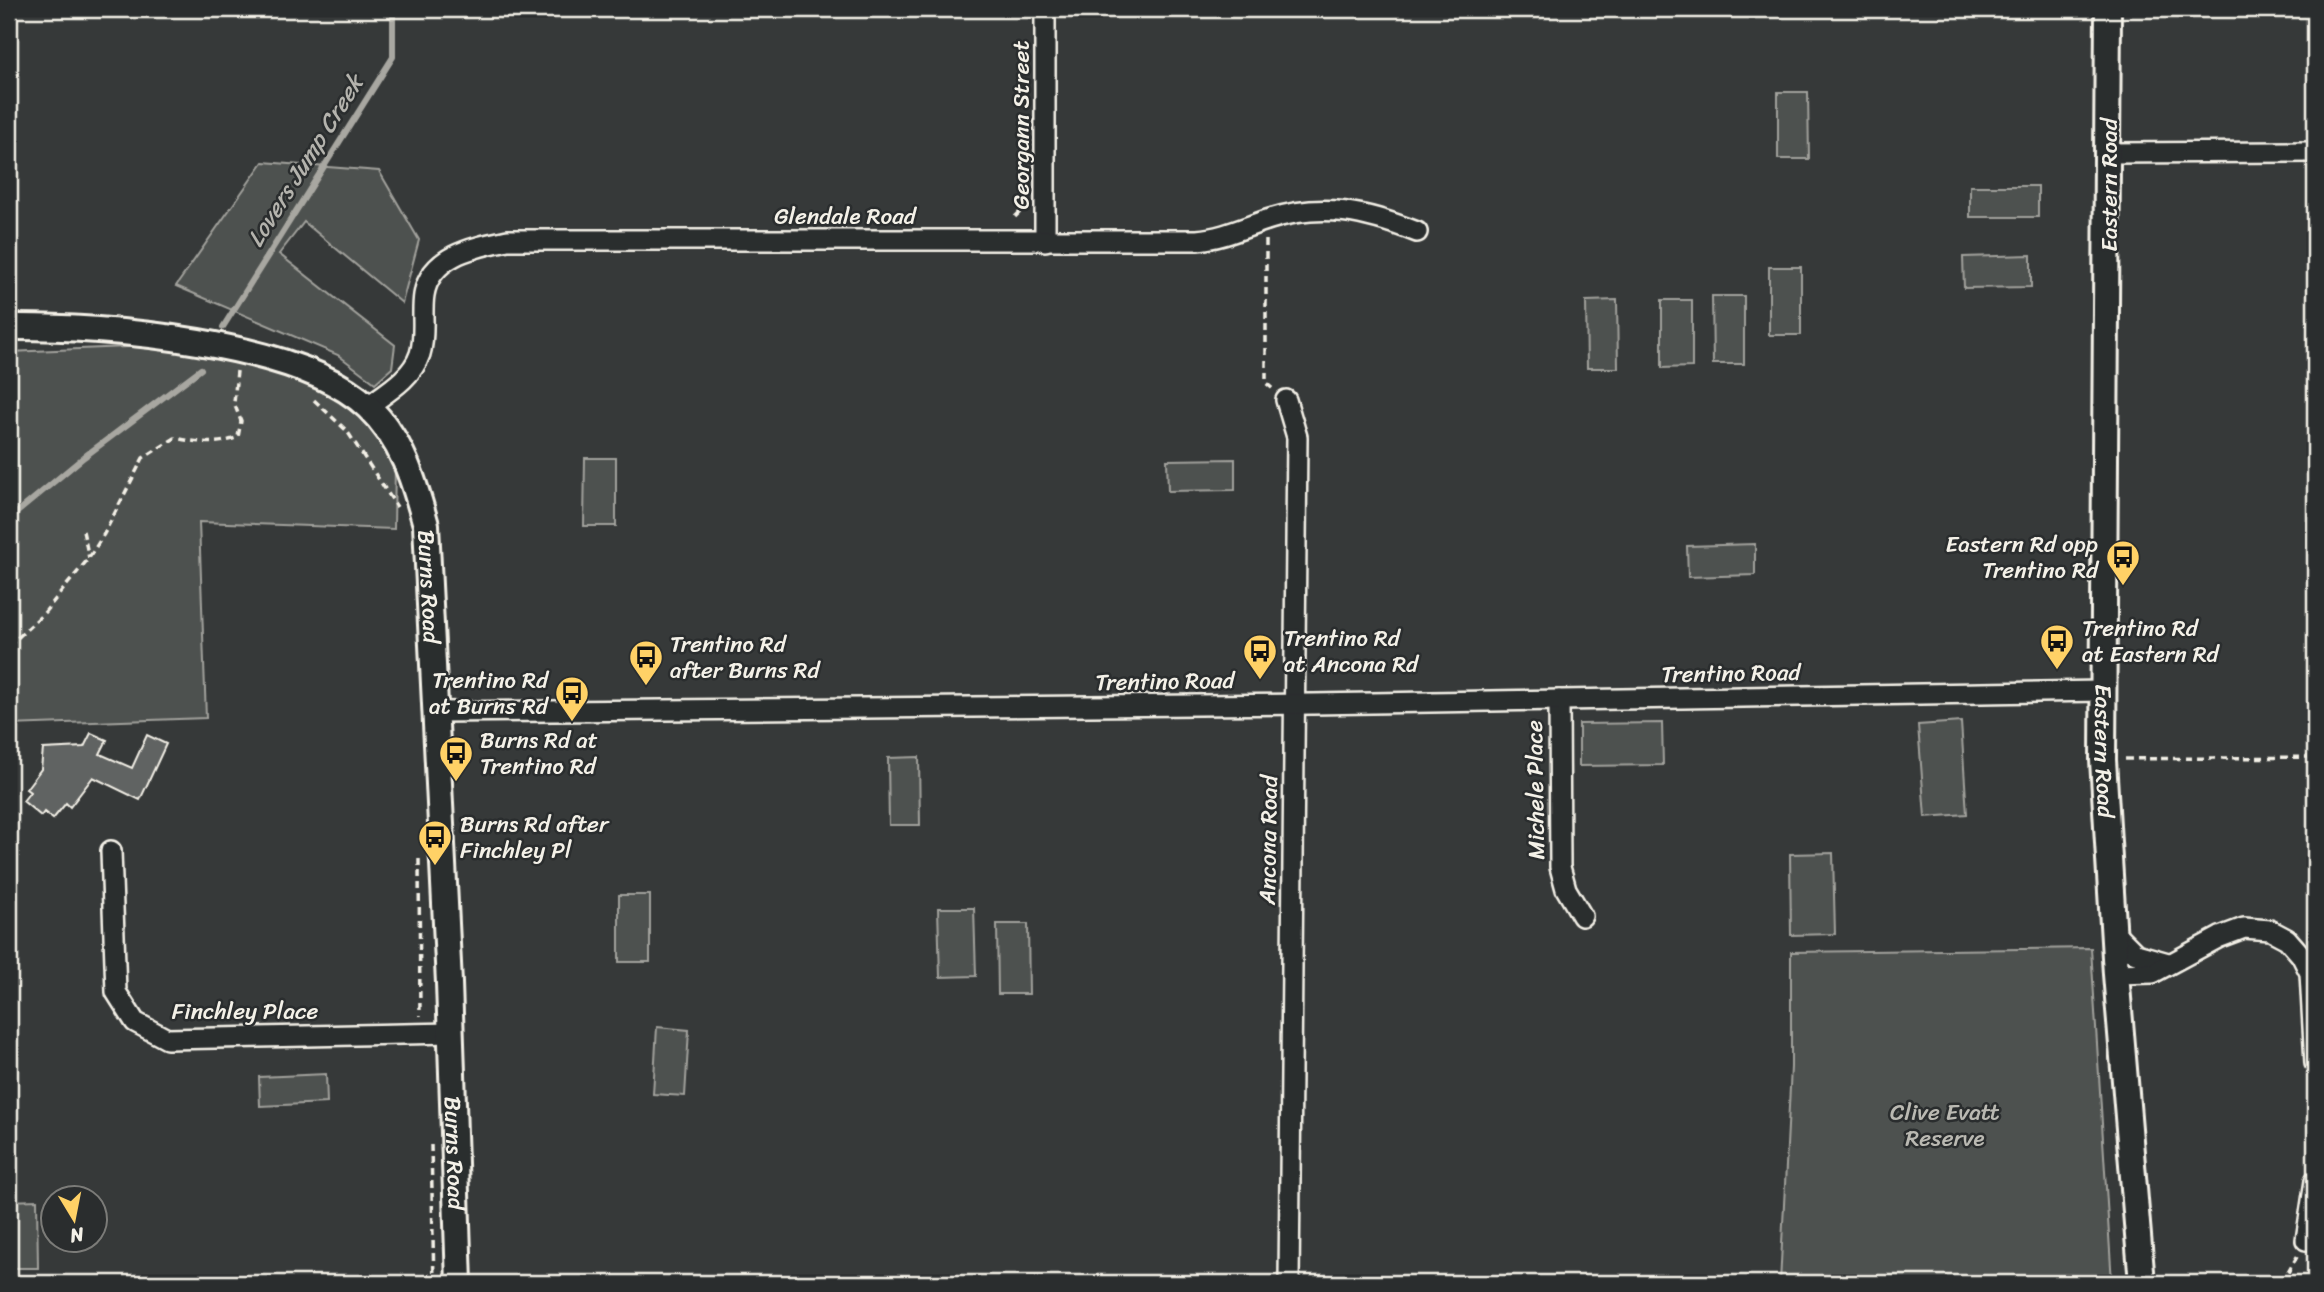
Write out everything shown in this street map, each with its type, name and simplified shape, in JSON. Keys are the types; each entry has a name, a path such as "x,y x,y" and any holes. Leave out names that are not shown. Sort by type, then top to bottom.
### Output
{"main road":[{"name":"Eastern Road","path":"2108,9 2104,760 2112,930 2142,1283"},
{"name":"Burns Road","path":"9,327 55,327 158,337 280,359 334,381 368,406 384,424 406,460 426,525 452,1033 459,1283"}],"street":[{"name":"Georgann Street","path":"1045,9 1045,241"},
{"path":"2109,153 2315,152"},
{"name":"Glendale Road","path":"368,406 403,380 420,354 424,293 433,271 441,262 481,246 508,240 1209,239 1303,210 1347,210 1368,214 1417,232"},
{"name":"Ancona Road","path":"1286,400 1297,437 1289,1283"},
{"name":"Trentino Road","path":"437,712 1559,701 2103,691"},
{"name":"Michele Place","path":"1559,701 1560,867 1566,889 1582,916"},
{"name":"Finchley Place","path":"111,851 116,992 135,1023 149,1032 167,1039 452,1033"},
{"path":"2116,974 2153,973 2168,963 2244,928 2270,930 2287,939 2301,955 2310,973 2315,1063"},
{"path":"2112,930 2136,954 2168,963"},
{"path":"2306,1240 2315,1181"}],"path":[{"path":"1266,221 1266,383 1286,400"},
{"path":"225,369 249,374"},
{"path":"9,646 44,613 89,558 143,458 174,438 205,443 227,442 238,437 241,421 234,403 237,371"},
{"path":"306,394 326,408 347,432 400,510"},
{"path":"83,531 89,558"},
{"path":"2104,760 2315,757"},
{"path":"418,1033 419,848"},
{"path":"430,1134 434,1283"},
{"path":"2282,1283 2306,1240"}],"green space":[{"path":"1778,92 1808,92 1809,159 1778,159"},
{"path":"263,162 379,171 419,240 402,303 304,222 279,254 395,345 392,368 375,383 338,355 176,286"},
{"path":"1970,186 2038,186 2038,217 1970,217"},
{"path":"2031,255 2031,287 1964,288 1963,257"},
{"path":"1769,267 1801,267 1801,335 1769,335"},
{"path":"1712,296 1744,296 1744,364 1713,364"},
{"path":"1617,300 1618,368 1587,368 1586,301"},
{"path":"1662,300 1692,300 1692,367 1662,368"},
{"path":"151,346 291,371 373,419 395,463 394,529 199,522 206,718 9,725 9,352"},
{"path":"585,458 616,458 616,526 584,526"},
{"path":"1235,459 1235,490 1168,491 1167,460"},
{"path":"1755,544 1755,575 1688,577 1687,546"},
{"path":"1961,722 1967,814 1925,817 1918,725"},
{"path":"1662,723 1663,765 1579,766 1579,724"},
{"path":"919,757 920,825 889,825 888,758"},
{"path":"1833,853 1835,934 1791,935 1790,854"},
{"path":"619,895 650,895 650,962 619,962"},
{"path":"938,908 974,908 976,976 940,977"},
{"path":"997,924 1028,924 1029,994 998,994"},
{"name":"Clive Evatt Reserve","path":"2091,948 2112,1283 1780,1283 1791,1067 1791,952"},
{"path":"657,1027 689,1030 685,1096 653,1094"},
{"path":"326,1074 327,1103 260,1106 259,1077"},
{"path":"37,1200 38,1268 9,1268 9,1201"}],"building":[{"path":"91,733 107,740 100,754 132,768 147,735 166,744 140,800 93,777 70,807 66,803 53,819 44,812 41,816 23,801 30,792 26,789 41,769 43,749 84,747"}],"waterway":[{"name":"Lovers Jump Creek","path":"223,327 393,57 393,9"},
{"name":"Lovers Jump Creek","path":"9,519 84,457 201,369"}],"place":[{"name":"Eastern Rd opp Trentino Rd","path":"2123,587"},
{"name":"Trentino Rd at Eastern Rd","path":"2057,671"},
{"name":"Trentino Rd at Ancona Rd","path":"1260,681"},
{"name":"Trentino Rd after Burns Rd","path":"646,687"},
{"name":"Trentino Rd at Burns Rd","path":"572,723"},
{"name":"Burns Rd at Trentino Rd","path":"456,783"},
{"name":"Burns Rd after Finchley Pl","path":"435,867"}]}
